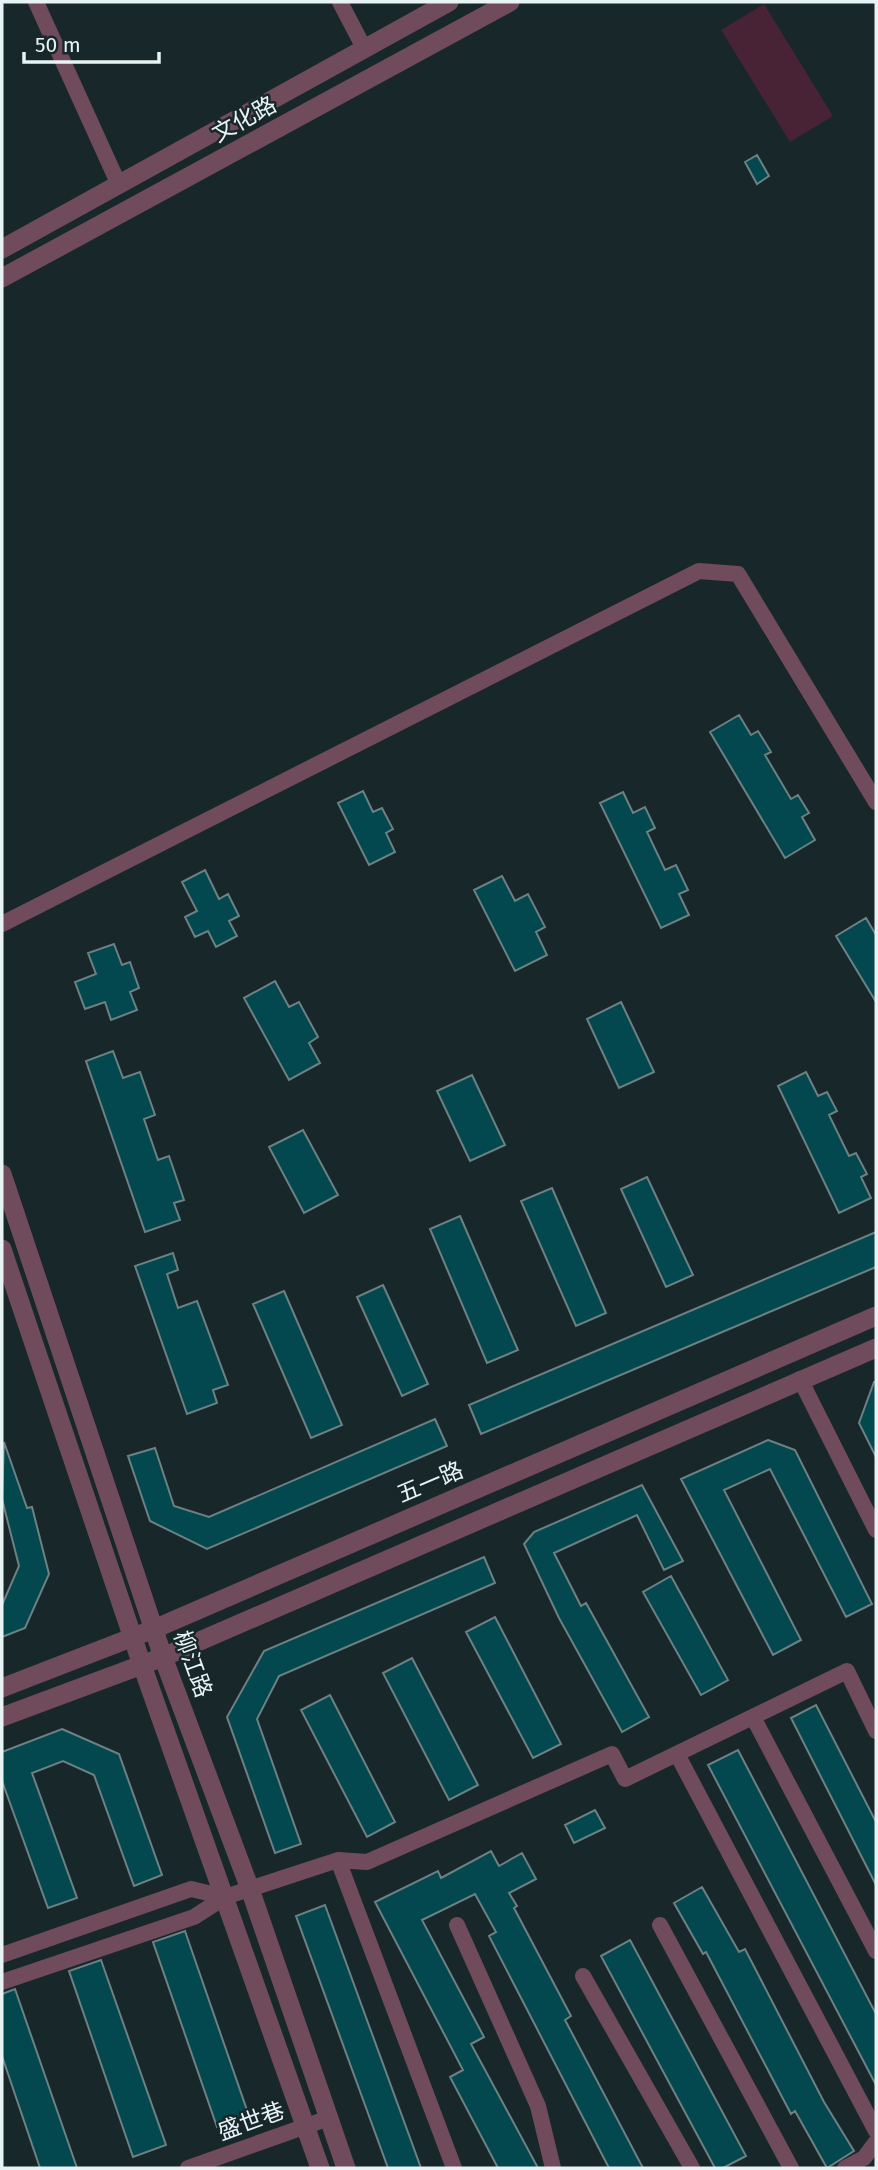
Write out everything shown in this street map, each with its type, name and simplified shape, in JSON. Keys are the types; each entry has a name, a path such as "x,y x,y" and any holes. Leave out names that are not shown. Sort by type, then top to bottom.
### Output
{"street":[{"path":"36,2 130,209"},
{"path":"340,2 377,74"},
{"name":"文化路","path":"2,249 449,2"},
{"name":"文化路","path":"2,278 510,2"},
{"path":"2,924 699,571 738,574 876,802"},
{"name":"柳江路","path":"2,1174 163,1657 250,1889 346,2168"},
{"path":"2,1249 132,1637 320,2168"},
{"name":"五一路","path":"2,1688 154,1629 876,1316"},
{"path":"811,1343 823,1369"},
{"path":"2,1717 163,1657 800,1378 876,1348"},
{"path":"800,1378 876,1530"},
{"path":"2,1982 194,1917 225,1897 338,1860 368,1862 612,1754 625,1779 847,1671 876,1731"},
{"path":"753,1717 876,1951"},
{"path":"677,1754 876,2131"},
{"path":"338,1860 454,2168"},
{"path":"2,1955 191,1889 225,1897"},
{"path":"457,1925 538,2106 553,2168"},
{"path":"660,1925 791,2168"},
{"path":"583,1976 692,2168"},
{"name":"盛世巷","path":"188,2168 329,2118"},
{"path":"845,2168 864,2158 876,2142"}],"shaded area":[{"path":"764,4 833,116 790,142 721,30"}],"building":[{"path":"757,155 769,176 757,184 745,162"},
{"path":"739,715 751,735 758,731 771,752 765,755 791,799 798,795 809,813 802,817 815,840 785,858 710,732"},
{"path":"363,791 373,812 382,808 393,829 386,833 395,852 369,865 338,803"},
{"path":"623,792 633,813 645,807 655,828 647,832 665,870 676,865 688,890 679,894 689,915 661,928 600,803"},
{"path":"205,870 219,899 228,894 239,916 229,921 237,936 216,947 208,931 195,937 185,917 197,911 182,882"},
{"path":"502,876 515,901 528,894 545,927 536,932 547,955 515,971 474,890"},
{"path":"866,918 876,935 876,1002 836,936"},
{"path":"114,944 122,965 130,962 139,988 130,992 137,1010 111,1020 105,1002 85,1009 75,982 96,974 88,953"},
{"path":"275,981 289,1007 299,1002 318,1037 309,1043 320,1063 289,1080 244,998"},
{"path":"621,1002 654,1072 619,1088 587,1019"},
{"path":"113,1051 123,1078 140,1072 155,1115 144,1119 158,1160 169,1156 184,1200 174,1203 180,1220 145,1232 86,1061"},
{"path":"806,1072 818,1096 827,1092 837,1111 829,1115 849,1156 856,1153 867,1174 861,1177 871,1198 839,1213 778,1086"},
{"path":"472,1075 505,1145 470,1161 437,1091"},
{"path":"303,1130 338,1195 304,1213 269,1147"},
{"path":"647,1177 693,1275 666,1287 621,1189"},
{"path":"552,1188 606,1313 576,1326 521,1201"},
{"path":"460,1216 518,1350 487,1363 430,1229"},
{"path":"876,1232 876,1267 481,1434 469,1405"},
{"path":"173,1253 178,1270 167,1274 178,1308 197,1301 228,1385 213,1390 217,1403 187,1414 135,1266"},
{"path":"383,1285 428,1384 402,1396 357,1297"},
{"path":"284,1291 342,1425 311,1438 253,1304"},
{"path":"876,1382 876,1457 859,1423"},
{"path":"435,1419 447,1446 207,1549 150,1521 128,1456 155,1448 174,1506 209,1517"},
{"path":"768,1440 795,1450 872,1604 846,1617 770,1469 724,1490 801,1640 773,1655 681,1479"},
{"path":"4,1442 27,1508 32,1507 49,1574 25,1628 2,1637 2,1605 19,1566 2,1499"},
{"path":"642,1485 683,1561 664,1570 637,1515 554,1553 581,1606 586,1603 649,1717 622,1732 559,1618 524,1544 534,1532"},
{"path":"484,1557 495,1583 279,1676 257,1719 301,1844 275,1853 227,1717 264,1651"},
{"path":"671,1576 728,1680 701,1695 643,1592"},
{"path":"495,1617 561,1744 533,1758 466,1632"},
{"path":"412,1658 478,1785 449,1800 383,1673"},
{"path":"330,1695 395,1822 367,1837 301,1710"},
{"path":"816,1705 876,1822 876,1885 791,1718"},
{"path":"62,1729 119,1754 162,1875 134,1886 94,1775 63,1761 32,1773 77,1898 48,1908 2,1781 2,1752"},
{"path":"738,1750 876,2014 876,2085 708,1765"},
{"path":"595,1810 605,1828 574,1843 565,1825"},
{"path":"491,1851 499,1866 522,1853 536,1879 509,1893 517,1906 514,1908 571,2016 565,2020 643,2168 609,2168 489,1936 496,1932 475,1894 422,1920 484,2037 471,2044 538,2168 498,2168 450,2077 463,2070 375,1902 438,1871 441,1878"},
{"path":"702,1887 739,1952 745,1949 824,2102 854,2151 827,2168 795,2111 791,2114 706,1952 703,1954 674,1903"},
{"path":"325,1905 421,2168 388,2168 296,1916"},
{"path":"185,1931 249,2116 217,2127 153,1942"},
{"path":"630,1940 746,2156 723,2168 715,2168 601,1956"},
{"path":"101,1960 166,2145 133,2157 69,1971"},
{"path":"15,1989 77,2168 40,2168 2,2056 2,1994"}]}
